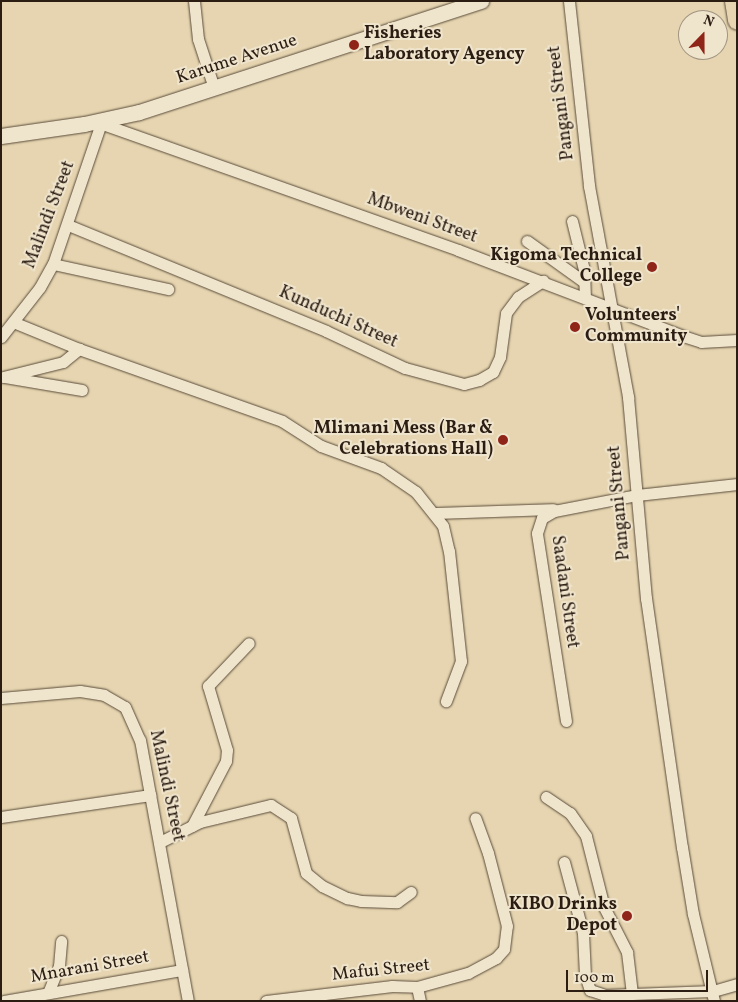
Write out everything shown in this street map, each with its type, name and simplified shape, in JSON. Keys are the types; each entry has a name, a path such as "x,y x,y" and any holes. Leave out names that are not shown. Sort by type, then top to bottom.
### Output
{"main road":[{"path":"734,1 737,21"}],"street":[{"path":"194,1 198,39 214,88"},
{"name":"Karume Avenue","path":"1,136 99,122 214,88 481,1"},
{"name":"Pangani Street","path":"569,1 589,186 628,397 646,598 682,847 693,914 714,996"},
{"name":"Mbweni Street","path":"99,122 543,282 701,342 737,340"},
{"name":"Malindi Street","path":"1,337 40,287 53,264 68,225 99,122"},
{"path":"572,221 584,282 584,297"},
{"name":"Kunduchi Street","path":"68,225 326,331 405,368 464,384 479,380 493,372 500,357 506,313 518,296 543,282"},
{"path":"527,241 584,282"},
{"path":"53,264 168,289"},
{"path":"13,322 79,348 282,421 321,446 381,468 398,478 434,513 443,526 449,551 461,662 446,701"},
{"path":"2,377 64,362 79,348"},
{"path":"2,377 82,390"},
{"name":"Saadani Street","path":"566,721 537,533 545,514 637,495 737,484"},
{"path":"434,513 567,508"},
{"path":"192,826 226,761 227,750 208,686 249,643"},
{"name":"Malindi Street","path":"1,698 73,690 118,700 125,707 137,729 160,842 188,1001"},
{"path":"1,817 150,795"},
{"path":"546,796 570,814 586,836 604,907 628,952 632,994"},
{"path":"160,842 192,826 265,805 276,806 291,818 306,873 322,886 347,898 361,901 396,902 411,892"},
{"name":"Mafui Street","path":"266,1001 392,986 417,987 443,981 487,964 504,949 507,926 501,897 475,818"},
{"path":"564,862 583,933 586,975 590,990 605,995 714,996 737,984"},
{"path":"48,993 59,966 61,941"},
{"name":"Mnarani Street","path":"4,1001 182,970"},
{"path":"417,987 420,1001"}],"place":[{"name":"Fisheries Laboratory Agency","path":"354,45"},
{"name":"Kigoma Technical College","path":"652,267"},
{"name":"Volunteers' Community","path":"575,327"},
{"name":"Mlimani Mess (Bar & Celebrations Hall)","path":"503,440"},
{"name":"KIBO Drinks Depot","path":"627,916"}]}
